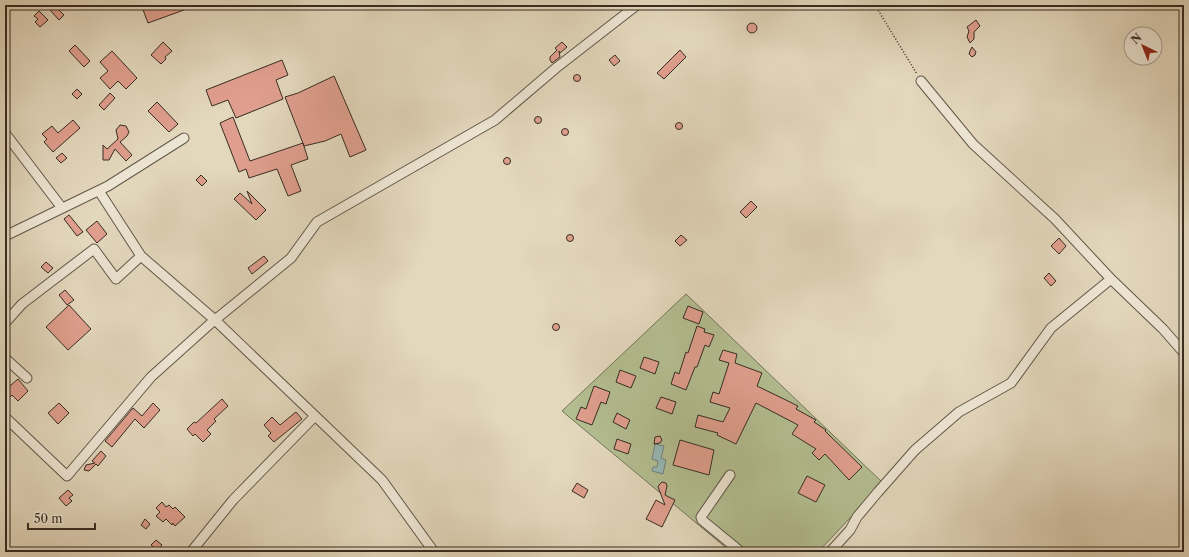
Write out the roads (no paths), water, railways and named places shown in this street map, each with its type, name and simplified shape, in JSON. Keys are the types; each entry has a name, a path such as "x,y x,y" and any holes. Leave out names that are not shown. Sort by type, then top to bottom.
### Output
{"street":[{"path":"5,417 67,476 151,377 215,320 291,258 317,222 495,120 556,68 637,5"},
{"path":"921,81 973,144 1055,219 1111,279 1163,329 1184,352"},
{"path":"6,137 62,208"},
{"path":"5,236 99,191 184,138"},
{"path":"99,191 141,256 215,320 382,480 434,552"},
{"path":"5,323 22,304 94,249 116,279 141,256"},
{"path":"830,552 850,530 857,517 915,450 959,412 1011,383 1051,328 1111,279"},
{"path":"5,358 27,378"},
{"path":"191,552 233,500 315,416"},
{"path":"730,475 701,517 702,520 741,552"}],"water":[{"path":"655,444 664,446 661,458 666,460 663,474 652,471 653,467 657,467 658,461 652,459"}]}
